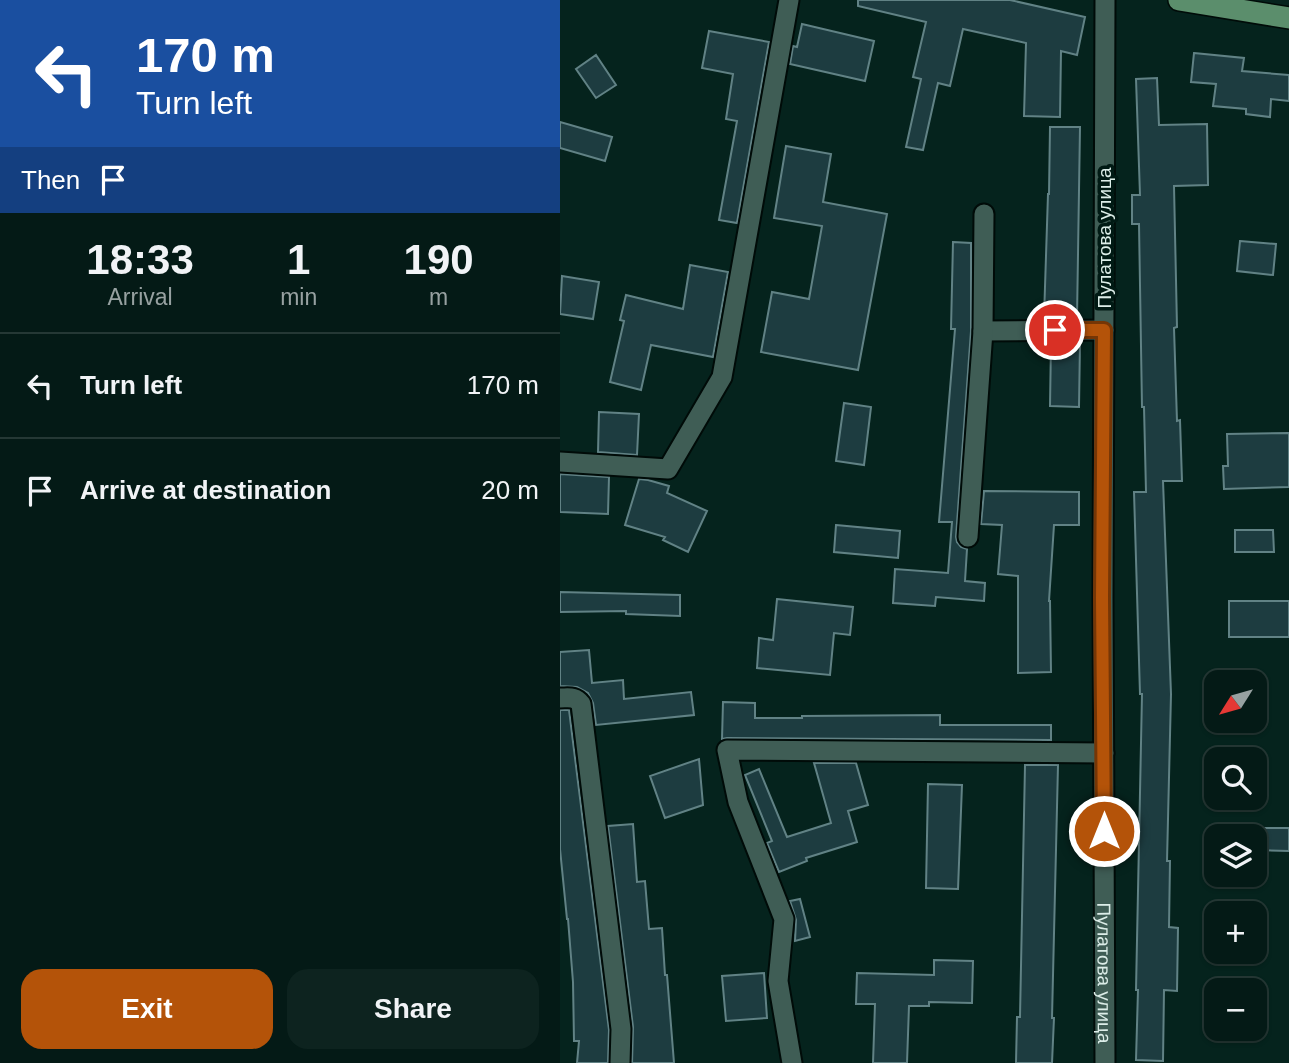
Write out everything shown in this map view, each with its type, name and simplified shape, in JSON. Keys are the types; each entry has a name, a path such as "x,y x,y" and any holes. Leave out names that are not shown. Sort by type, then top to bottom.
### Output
{"main road":[{"path":"1179,0 1289,18"}],"street":[{"path":"560,462 668,469 722,377 789,0"},
{"name":"Пулатова улица","path":"1105,0 1105,1063"},
{"path":"968,537 983,331 984,215"},
{"path":"983,331 1104,330"},
{"path":"560,698 572,697 580,704 621,1029 620,1063"},
{"path":"792,1063 778,981 784,919 738,802 727,750 1104,753"}],"building":[{"path":"858,0 1010,0 1085,17 1077,55 1061,51 1060,117 1024,116 1026,43 963,29 950,86 938,83 923,150 906,147 921,79 913,77 926,22 858,6"},
{"path":"802,24 874,41 865,81 790,64 793,46 797,47"},
{"path":"709,31 769,42 737,223 719,220 737,121 726,119 733,74 702,68"},
{"path":"1194,53 1244,58 1242,71 1289,75 1289,101 1271,99 1270,117 1246,114 1246,109 1213,106 1216,84 1191,82"},
{"path":"596,55 616,85 596,98 576,69"},
{"path":"1157,78 1159,125 1207,124 1208,185 1174,186 1177,327 1174,328 1182,481 1163,481 1171,694 1167,861 1170,861 1169,927 1178,928 1177,991 1164,990 1163,1061 1136,1060 1142,694 1134,492 1146,492 1139,224 1132,224 1132,195 1140,195 1136,79"},
{"path":"560,122 612,137 605,161 560,148"},
{"path":"1050,127 1080,127 1077,318 1044,318"},
{"path":"786,146 831,154 823,202 887,214 858,370 761,352 772,292 809,299 822,226 774,218"},
{"path":"1240,241 1276,244 1273,275 1237,271"},
{"path":"953,242 971,243 971,331 956,537 961,547 967,549 965,581 985,583 984,601 936,597 935,606 893,603 895,569 948,573 952,522 939,522 955,329 951,329"},
{"path":"690,265 728,272 713,357 651,345 641,390 610,382 624,321 620,320 626,295 683,309"},
{"path":"562,276 599,282 593,319 560,314"},
{"path":"1080,342 1079,407 1050,406 1051,343"},
{"path":"844,403 871,407 864,465 836,461"},
{"path":"599,412 639,414 637,455 598,452"},
{"path":"1289,433 1289,487 1224,489 1223,466 1228,466 1227,434"},
{"path":"560,474 609,477 608,514 560,512"},
{"path":"639,479 669,486 667,493 707,511 688,552 663,540 665,537 625,525"},
{"path":"984,491 1079,492 1079,525 1054,525 1049,601 1051,672 1018,673 1018,576 998,574 1002,525 981,524"},
{"path":"836,525 900,531 898,558 834,552"},
{"path":"1235,530 1273,530 1274,552 1235,552"},
{"path":"560,592 680,595 680,616 626,614 626,611 560,612"},
{"path":"777,599 853,607 850,635 834,633 830,675 757,668 759,638 773,640"},
{"path":"1229,601 1289,601 1289,637 1229,637"},
{"path":"589,650 592,683 623,680 624,699 691,692 694,715 596,725 593,703 588,693 577,687 560,686 560,652"},
{"path":"723,702 755,703 755,718 940,715 940,725 1051,725 1051,740 722,739"},
{"path":"560,710 569,710 609,1030 608,1063 577,1063 579,1041 574,1041 573,982 560,849"},
{"path":"699,759 703,805 665,818 650,776"},
{"path":"814,763 856,763 868,805 848,811 857,842 806,858 807,861 779,872 767,843 772,841 745,775 759,769 787,837 831,823"},
{"path":"1025,765 1058,765 1052,1063 1016,1063 1017,1017 1020,1017"},
{"path":"928,784 962,785 958,889 926,888"},
{"path":"633,824 637,882 645,881 649,929 662,928 674,1063 632,1063 633,1027 608,826"},
{"path":"1267,828 1289,828 1289,851 1267,850"},
{"path":"800,899 810,937 795,941 796,920 790,901"},
{"path":"934,960 973,961 972,1003 929,1002 929,1006 909,1006 907,1063 873,1063 875,1004 856,1004 857,973 934,975"},
{"path":"764,973 767,1018 726,1021 722,976"}],"route":[{"path":"1055,330 1104,330 1104,831"}]}
